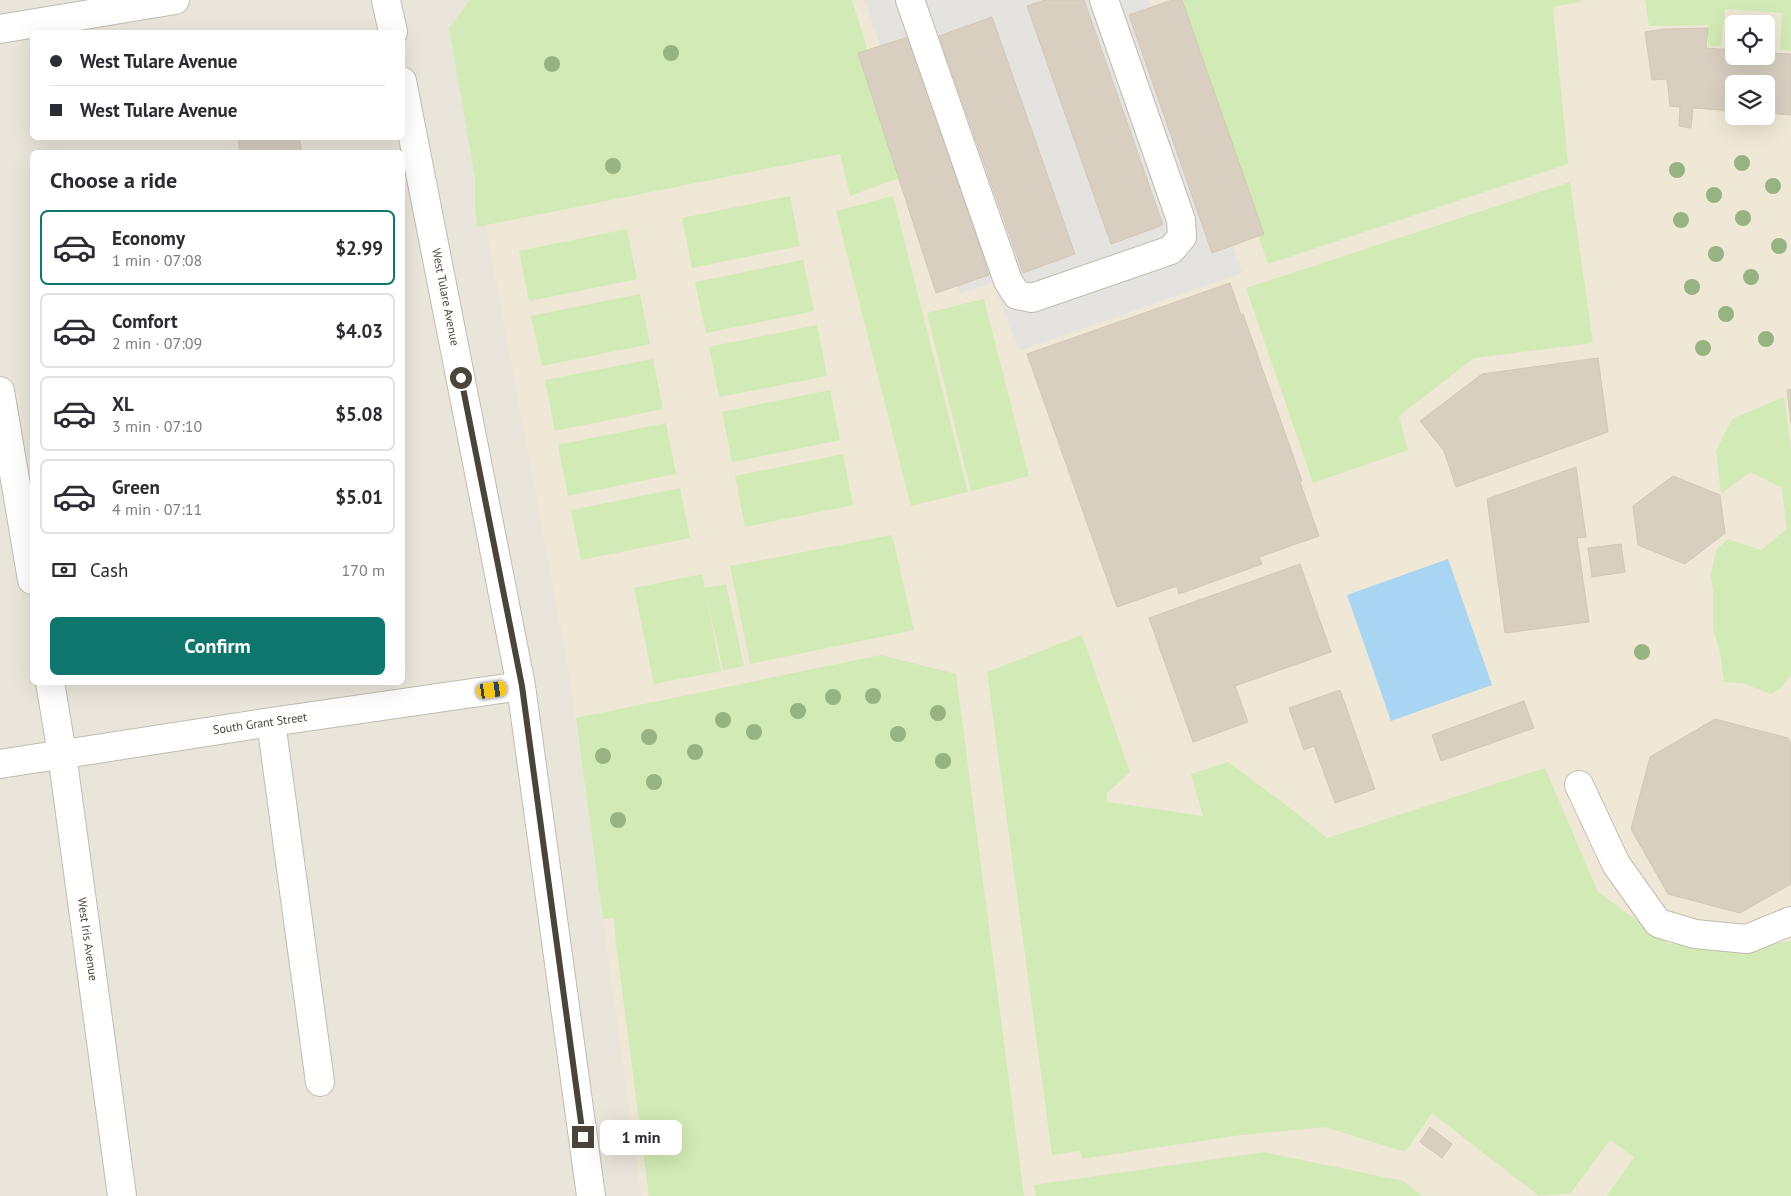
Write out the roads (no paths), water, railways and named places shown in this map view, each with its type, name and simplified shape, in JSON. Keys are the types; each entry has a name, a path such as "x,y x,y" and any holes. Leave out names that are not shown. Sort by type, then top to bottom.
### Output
{"street":[{"path":"0,29 175,0"},
{"path":"386,0 393,30"},
{"path":"910,0 1008,281 1017,295 1032,298 1171,250 1182,237 1181,220 1104,0"},
{"name":"West Tulare Avenue","path":"405,96 522,686 591,1196"},
{"path":"0,391 30,568"},
{"name":"West Iris Avenue","path":"50,685 62,754 122,1196"},
{"name":"South Grant Street","path":"0,764 522,686"},
{"path":"271,722 320,1082"},
{"path":"1579,786 1616,864 1658,923 1695,934 1747,938 1791,921"}],"water":[{"path":"1448,559 1492,685 1391,721 1347,595"}]}
